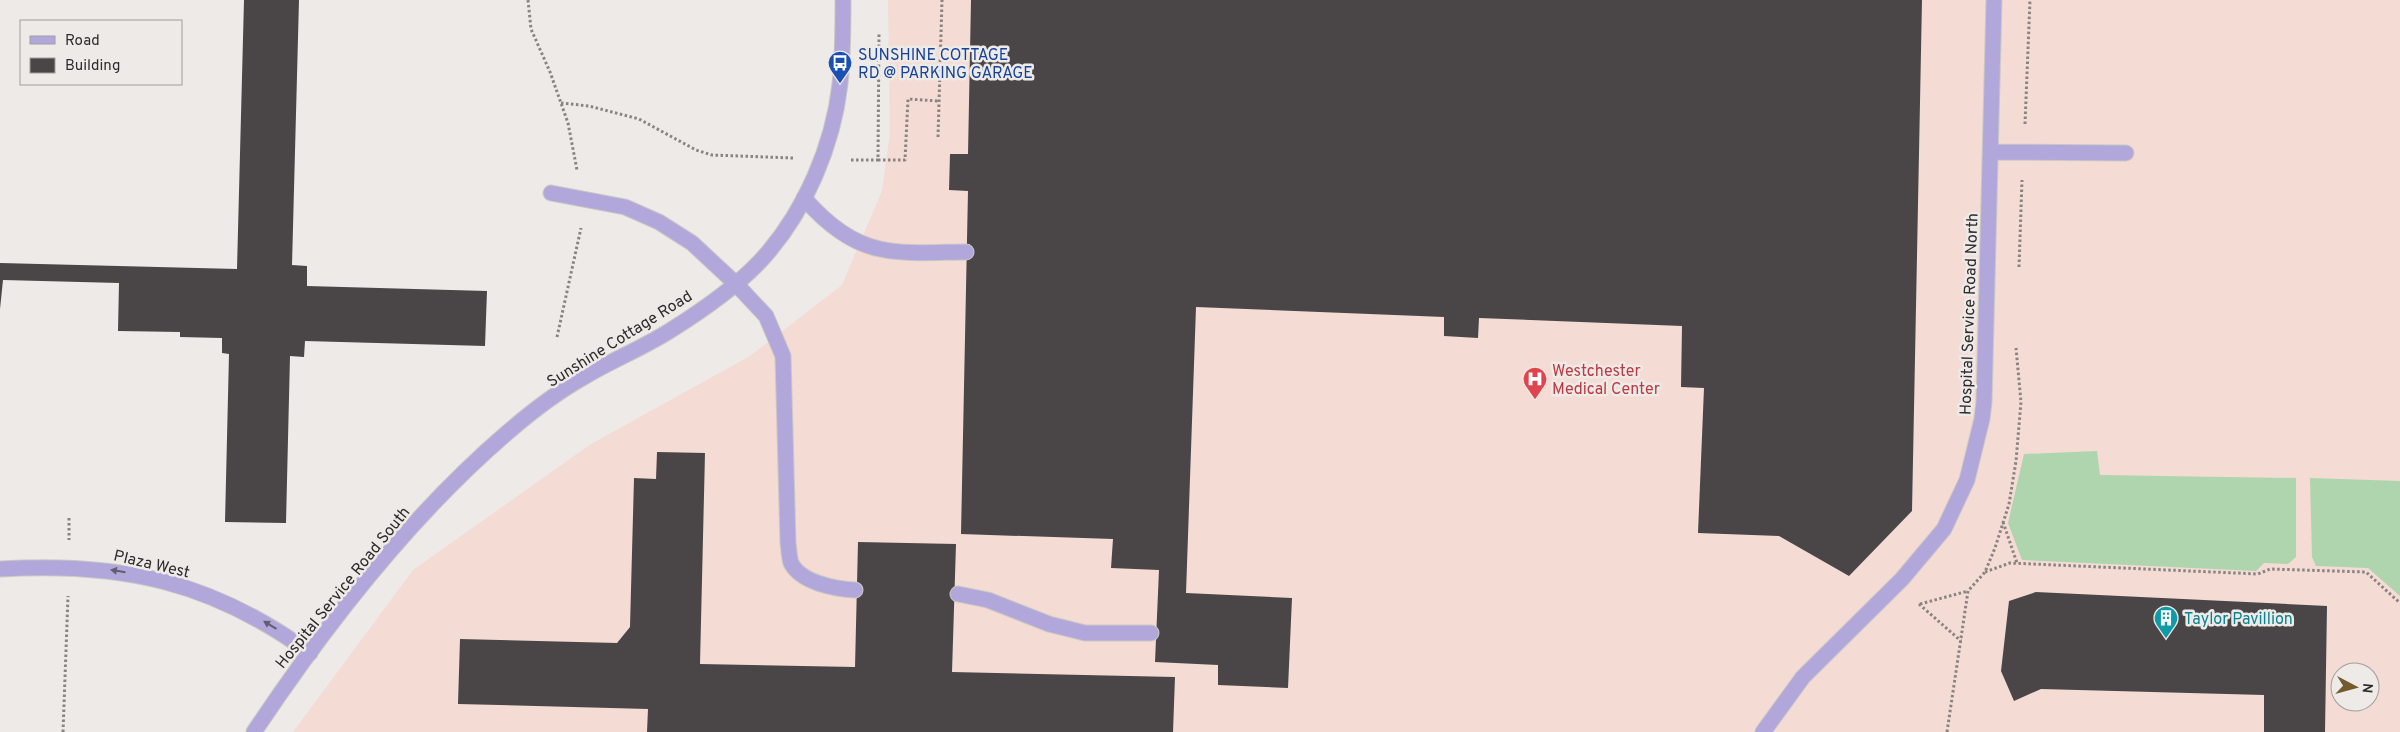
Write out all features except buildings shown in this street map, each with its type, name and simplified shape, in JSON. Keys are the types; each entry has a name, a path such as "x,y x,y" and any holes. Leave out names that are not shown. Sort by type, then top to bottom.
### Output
{"street":[{"name":"Sunshine Cottage Road","path":"510,430 582,378 670,331 736,284 763,258 785,230 804,198 830,132 840,84 843,0"},
{"name":"Hospital Service Road North","path":"1763,732 1803,677 1902,579 1939,535 1967,480 1982,419 1984,402 1994,0"},
{"path":"1990,152 2126,153"},
{"path":"551,193 625,207 659,222 692,243 736,284 766,316 783,356 788,543 792,564 807,578 835,589 855,590"},
{"path":"804,198 820,216 838,229 880,249 966,252"},
{"name":"Hospital Service Road South","path":"254,732 310,653 405,532 458,478 510,430"},
{"name":"Plaza West","path":"0,568 69,567 110,570 171,582 256,618 310,653"},
{"path":"958,594 988,600 1049,624 1086,633 1151,633"}],"path":[{"path":"938,137 942,0"},
{"path":"878,160 879,33"},
{"path":"561,103 598,108 639,119 696,150 712,155 905,160 908,99 938,101"},
{"path":"63,732 69,518"},
{"path":"2003,522 2018,563"},
{"path":"1985,572 1998,566 2018,563 2258,574 2270,569 2366,572 2400,602"},
{"path":"1920,604 1968,591"}],"shaded area":[{"name":"Westchester Medical Center","path":"888,0 2400,0 2400,732 293,732 413,570 591,444 750,356 842,285 882,191 890,133"}],"green space":[{"path":"2097,451 2100,475 2296,478 2296,557 2288,564 2264,563 2256,571 2022,560 2008,523 2024,454"},
{"path":"2310,478 2400,481 2400,596 2368,568 2316,566 2312,557"}],"place":[{"name":"SUNSHINE COTTAGE RD @ PARKING GARAGE","path":"840,84"},
{"name":"Westchester Medical Center","path":"1535,400"},
{"name":"Taylor Pavillion","path":"2166,639"}]}
